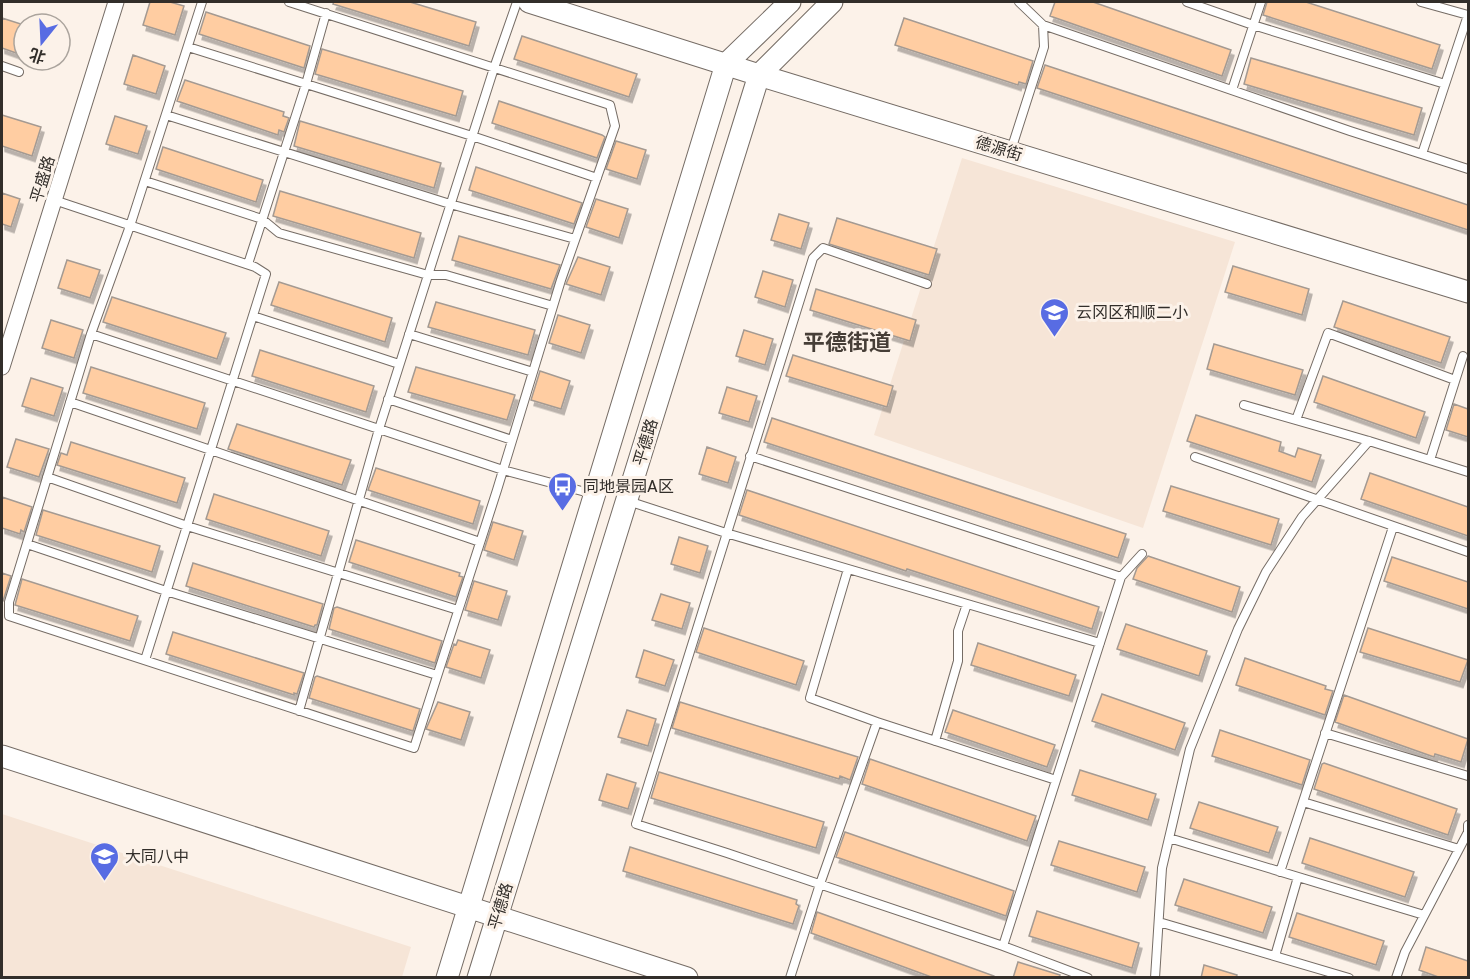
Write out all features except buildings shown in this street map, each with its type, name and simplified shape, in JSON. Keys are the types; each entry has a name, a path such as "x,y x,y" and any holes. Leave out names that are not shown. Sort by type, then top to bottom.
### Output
{"main road":[{"name":"德源街","path":"529,2 759,75 1468,292"},
{"name":"平德路","path":"447,978 726,64 790,2"},
{"name":"平德路","path":"478,978 759,75 832,2"},
{"path":"2,756 687,978"}],"street":[{"name":"平盛路","path":"2,367 116,2"}],"lane":[{"path":"202,2 130,226 91,334 9,602 9,616 414,748 553,306 615,126 610,105 289,2"},
{"path":"299,711 388,399 517,2"},
{"path":"1019,2 1042,25 1468,169"},
{"path":"1187,2 1253,25 1445,84"},
{"path":"1232,90 1261,2"},
{"path":"1421,2 1468,15 1422,154"},
{"path":"248,264 306,84 326,13"},
{"path":"1011,152 1044,47 1042,25"},
{"path":"188,47 472,136 597,178"},
{"path":"166,115 450,204 576,239"},
{"path":"145,181 262,219 279,233 428,275 446,275 553,306"},
{"path":"54,200 248,264 266,274 144,660"},
{"path":"927,284 823,248 813,258 636,824 1002,946 1088,978"},
{"path":"253,316 399,364"},
{"path":"1296,420 1328,333 1455,380"},
{"path":"91,334 503,470 594,495"},
{"path":"409,334 533,372"},
{"path":"1430,460 1462,356"},
{"path":"388,399 512,440"},
{"path":"70,402 480,542"},
{"path":"1244,405 1468,472"},
{"path":"1155,978 1162,868 1190,749 1238,629 1266,572 1302,517 1369,441"},
{"path":"750,456 1122,577"},
{"path":"1195,457 1468,552"},
{"path":"47,477 187,526 458,610"},
{"path":"627,501 726,533 1100,643"},
{"path":"1280,872 1393,527"},
{"path":"27,544 166,591 437,675"},
{"path":"1002,946 1122,577 1142,554"},
{"path":"848,569 810,698 1056,780"},
{"path":"935,741 958,661 958,631 967,604"},
{"path":"790,978 820,884 877,722"},
{"path":"1325,734 1468,776"},
{"path":"1303,802 1459,849"},
{"path":"1396,978 1405,952 1468,832 1468,825"},
{"path":"1169,838 1424,915"},
{"path":"1275,956 1298,877"},
{"path":"1159,922 1349,978"}],"shaded area":[{"name":"云冈区和顺二小","path":"962,158 1235,242 1143,528 874,435"},
{"name":"大同八中","path":"2,814 411,947 402,977 2,977"}],"place":[{"name":"云冈区和顺二小","path":"1055,338"},
{"name":"同地景园A区","path":"562,512"},
{"name":"大同八中","path":"104,882"}],"district":[{"name":"平德街道","path":"847,341"}]}
